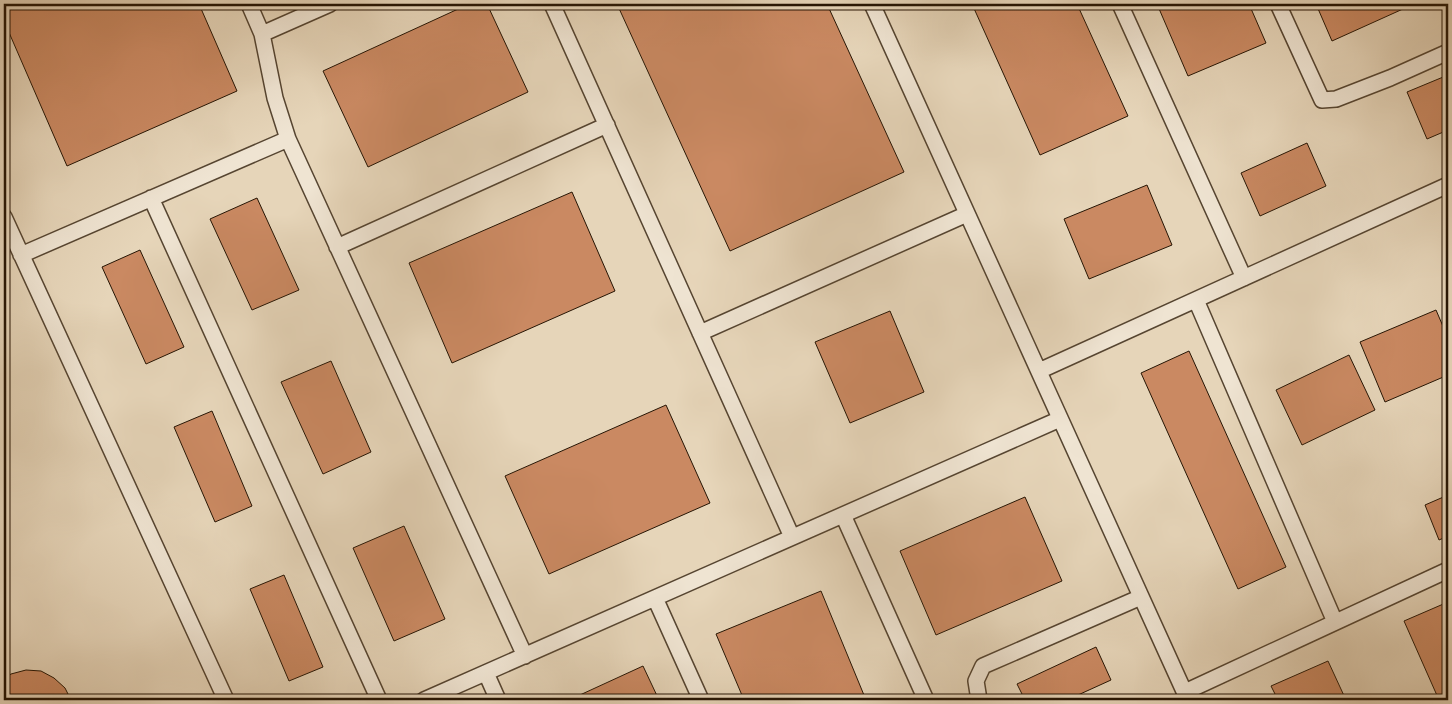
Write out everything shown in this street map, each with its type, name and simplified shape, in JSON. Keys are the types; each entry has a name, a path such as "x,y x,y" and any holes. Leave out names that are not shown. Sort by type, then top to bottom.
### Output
{"lane":[{"path":"249,4 262,34 276,98 288,139 525,656"},
{"path":"262,34 330,4"},
{"path":"552,4 792,538"},
{"path":"872,4 1186,696 1335,622 1448,570"},
{"path":"1120,4 1244,278"},
{"path":"1278,4 1322,100 1336,99 1390,78 1448,52"},
{"path":"337,247 607,125"},
{"path":"21,255 288,139"},
{"path":"1039,371 1448,185"},
{"path":"151,198 379,700"},
{"path":"700,334 967,214"},
{"path":"4,217 226,700"},
{"path":"1196,300 1335,622"},
{"path":"424,700 1060,419"},
{"path":"843,515 926,700"},
{"path":"979,700 976,681 983,666 1141,597"},
{"path":"655,598 701,700"},
{"path":"486,673 498,700"}],"building":[{"path":"4,4 199,4 237,91 67,166 4,21"},
{"path":"469,4 487,4 528,92 368,167 323,71"},
{"path":"617,4 827,4 904,172 730,251"},
{"path":"972,4 1077,4 1128,116 1040,155"},
{"path":"1157,4 1249,4 1266,43 1188,76"},
{"path":"1316,4 1414,4 1332,41"},
{"path":"1448,75 1448,130 1427,139 1407,92"},
{"path":"1307,143 1326,186 1260,216 1241,173"},
{"path":"1147,185 1172,245 1089,279 1064,219"},
{"path":"572,192 615,291 452,363 409,263"},
{"path":"257,198 299,290 252,310 210,219"},
{"path":"140,250 184,347 146,364 102,267"},
{"path":"1436,310 1448,338 1448,375 1385,402 1360,342"},
{"path":"890,311 924,392 850,423 815,342"},
{"path":"1189,351 1286,567 1238,589 1141,373"},
{"path":"1349,355 1375,410 1302,445 1276,390"},
{"path":"331,361 371,452 323,474 281,382"},
{"path":"666,405 710,503 549,574 505,476"},
{"path":"212,411 252,506 215,522 174,427"},
{"path":"1448,495 1448,536 1439,540 1425,505"},
{"path":"1025,497 1062,581 936,635 900,551"},
{"path":"404,526 445,619 394,641 353,548"},
{"path":"284,575 323,667 289,681 250,589"},
{"path":"821,591 866,700 744,700 716,634"},
{"path":"1448,602 1448,700 1439,700 1404,621"},
{"path":"1096,647 1111,680 1067,700 1025,700 1017,684"},
{"path":"1328,661 1346,700 1278,700 1271,686"},
{"path":"643,666 659,700 569,700"},
{"path":"26,670 41,671 54,678 65,688 71,700 4,700 4,679 11,674"}]}
